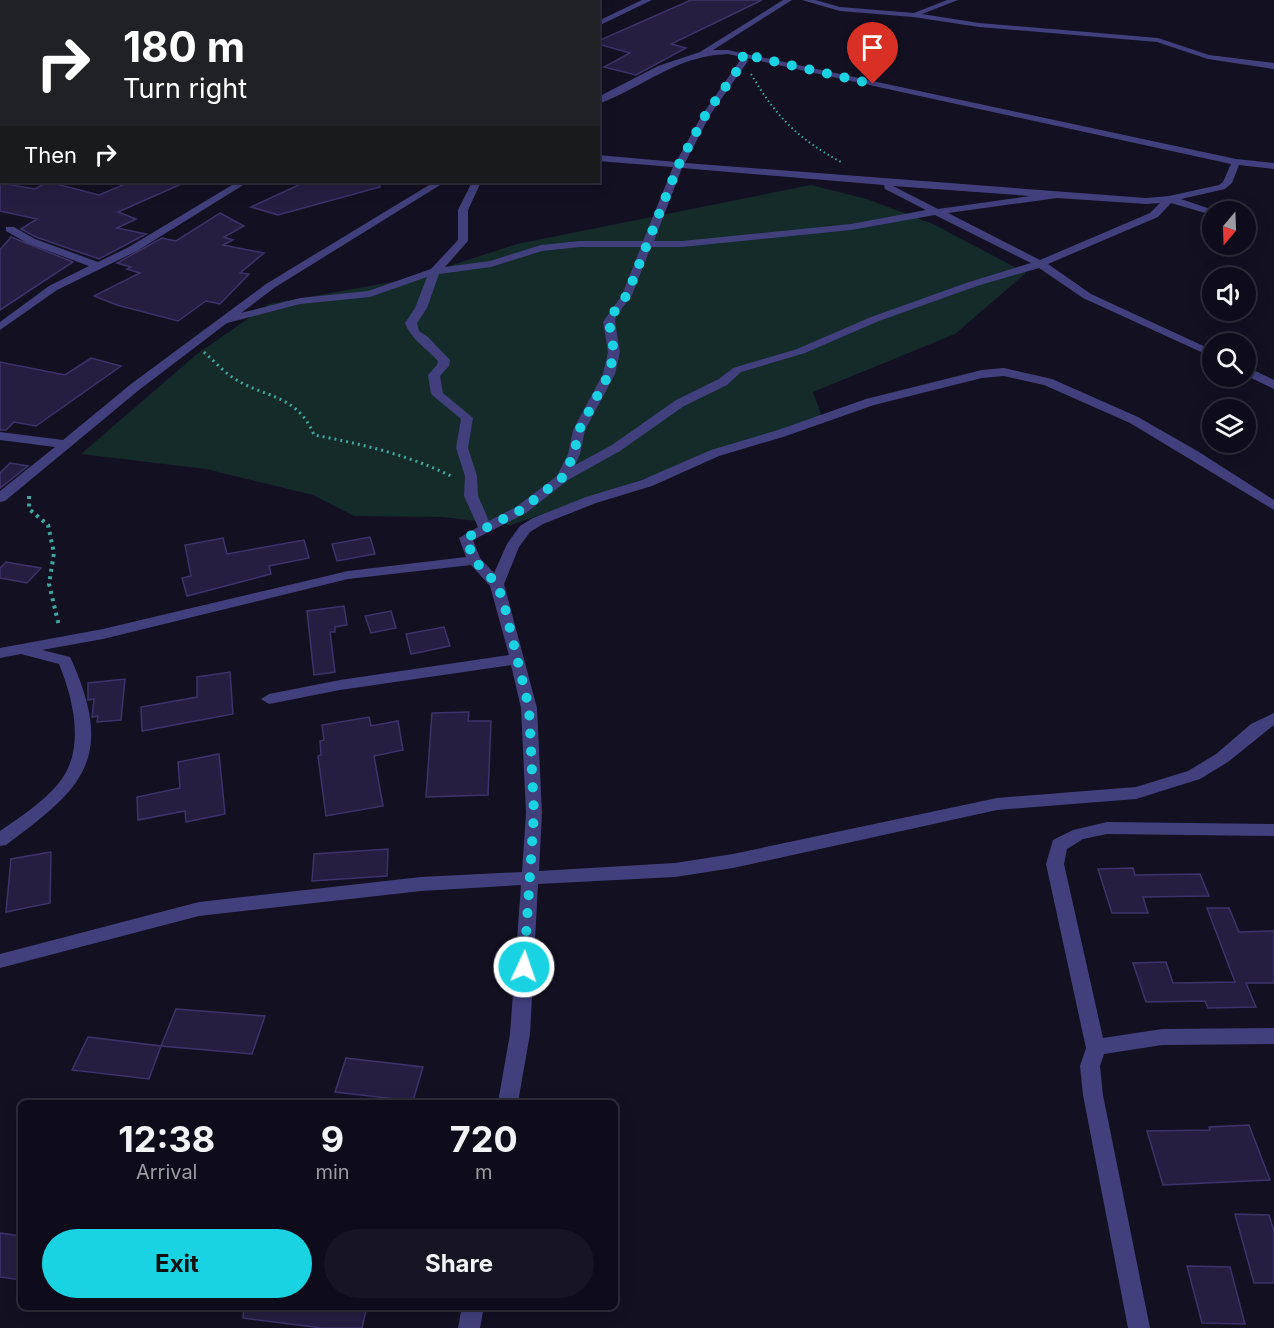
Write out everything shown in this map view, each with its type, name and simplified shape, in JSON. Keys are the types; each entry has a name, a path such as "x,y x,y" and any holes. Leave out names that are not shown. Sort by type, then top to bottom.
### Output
{"street":[{"path":"600,23 648,0"},
{"path":"600,100 687,57 704,52 788,0"},
{"path":"806,0 840,9 913,15 979,25 1158,40 1208,57 1274,66"},
{"path":"913,15 954,0"},
{"path":"704,52 742,54 1236,162 1274,166"},
{"path":"563,477 574,454 579,430 609,374 614,352 609,322 611,316 627,295 678,166 706,114 744,61"},
{"path":"600,158 874,182 1138,201 1169,199 1225,185 1236,162"},
{"path":"874,182 941,212 1040,264 1087,296 1202,349"},
{"path":"0,327 53,288 168,228 241,183"},
{"path":"0,498 64,444 190,345 227,320 270,286 438,183"},
{"path":"476,183 463,210 463,241 435,271 421,308 411,323 412,330 444,360 434,375 437,394 467,418 462,448 471,476 471,489 484,526"},
{"path":"227,320 300,301 370,294 435,271 491,264 541,248 580,244 682,244 851,227 1055,195"},
{"path":"1169,199 1202,209"},
{"path":"508,1100 520,1034 534,813 529,708 515,659 509,620 497,584 474,560 466,542 470,534 521,510 563,477 616,448 680,403 723,382 737,370 801,351 876,319 982,280 1040,264 1154,215 1169,199"},
{"path":"10,229 31,241 98,266"},
{"path":"497,584 512,547 525,529 538,521 591,500 647,483 715,453 782,433 870,402 993,373 1026,375 1086,396 1195,455 1274,506"},
{"path":"1256,376 1274,385"},
{"path":"0,436 64,444"},
{"path":"0,653 64,641 348,575 474,560"},
{"path":"0,840 58,796 77,771 84,753 84,730 75,681 65,661 18,650"},
{"path":"269,699 515,659"},
{"path":"0,961 199,909 421,884 675,870 710,865 998,804 1136,793 1194,775 1222,758 1257,728 1274,718"},
{"path":"1138,1328 1093,1095 1090,1066 1096,1048 1055,864 1059,845 1079,834 1107,828 1274,830"},
{"path":"1096,1048 1124,1039 1155,1036 1274,1036"},
{"path":"469,1328 472,1310"}],"path":[{"path":"744,61 759,88 795,131 813,148 874,182"},
{"path":"190,345 206,353 233,378 284,399 310,425 314,435 371,446 392,455 417,460 446,473 471,489"},
{"path":"30,473 29,509 48,525 54,554 49,584 54,614 64,641"}],"green space":[{"path":"811,185 867,199 933,224 1026,273 955,334 813,392 822,417 511,525 443,517 354,516 313,495 206,469 81,454 197,354 269,304 409,279 517,244"}],"building":[{"path":"691,0 762,0 671,44 686,48 636,75 604,67 630,53 600,45 600,40"},
{"path":"0,183 35,189 46,183 52,183 99,195 128,183 184,183 118,212 136,219 117,228 146,234 99,259 36,237 21,229 37,219 0,211"},
{"path":"303,183 379,183 380,187 278,215 251,207"},
{"path":"220,213 244,226 224,237 233,240 223,245 264,253 240,273 249,274 220,304 206,301 178,321 117,305 94,296 140,273 127,269 131,267 117,263 162,238 176,241"},
{"path":"11,237 73,262 0,310 0,250"},
{"path":"91,358 121,366 36,426 14,422 6,430 0,430 0,362 65,375"},
{"path":"10,463 28,466 0,488 0,473"},
{"path":"370,537 375,554 337,561 332,544"},
{"path":"223,538 227,554 304,540 309,558 269,566 271,574 187,596 182,578 191,576 185,545"},
{"path":"6,562 41,568 27,583 0,578 0,568"},
{"path":"344,606 347,625 335,627 335,632 330,632 335,672 314,675 307,611"},
{"path":"391,611 396,628 371,633 365,616"},
{"path":"444,627 450,646 411,654 406,634"},
{"path":"230,672 233,714 142,731 141,707 197,697 197,677"},
{"path":"125,679 121,720 97,722 98,716 92,717 94,699 88,700 88,683"},
{"path":"469,712 468,721 491,721 488,795 426,797 432,713"},
{"path":"369,717 371,726 398,721 403,750 374,756 383,806 326,816 318,756 321,755 320,741 324,740 322,725"},
{"path":"219,754 225,814 186,822 185,811 138,820 137,797 180,788 178,762"},
{"path":"388,849 387,876 312,881 314,854"},
{"path":"51,852 50,903 6,912 11,859"},
{"path":"1133,868 1135,875 1200,874 1209,896 1143,897 1148,913 1112,913 1098,869"},
{"path":"1207,908 1229,908 1239,932 1274,931 1274,983 1246,983 1256,1007 1208,1008 1205,1001 1146,1002 1133,963 1166,962 1173,983 1235,982"},
{"path":"176,1009 265,1016 252,1054 161,1046"},
{"path":"88,1037 161,1046 149,1079 72,1070"},
{"path":"346,1058 423,1067 413,1100 335,1092"},
{"path":"1249,1125 1270,1180 1163,1185 1147,1131 1210,1130 1209,1127"},
{"path":"1235,1214 1269,1215 1274,1231 1274,1283 1254,1283"},
{"path":"0,1233 18,1236 18,1280 0,1277"},
{"path":"1187,1266 1230,1267 1245,1324 1202,1323"},
{"path":"244,1310 366,1310 362,1328 322,1328 243,1318"}],"route":[{"path":"524,967 534,813 529,708 515,659 509,620 497,584 474,560 466,538 484,526 521,510 563,477 574,454 579,430 609,374 614,352 609,322 611,316 627,295 678,166 706,114 744,61 742,54 873,84"}]}
